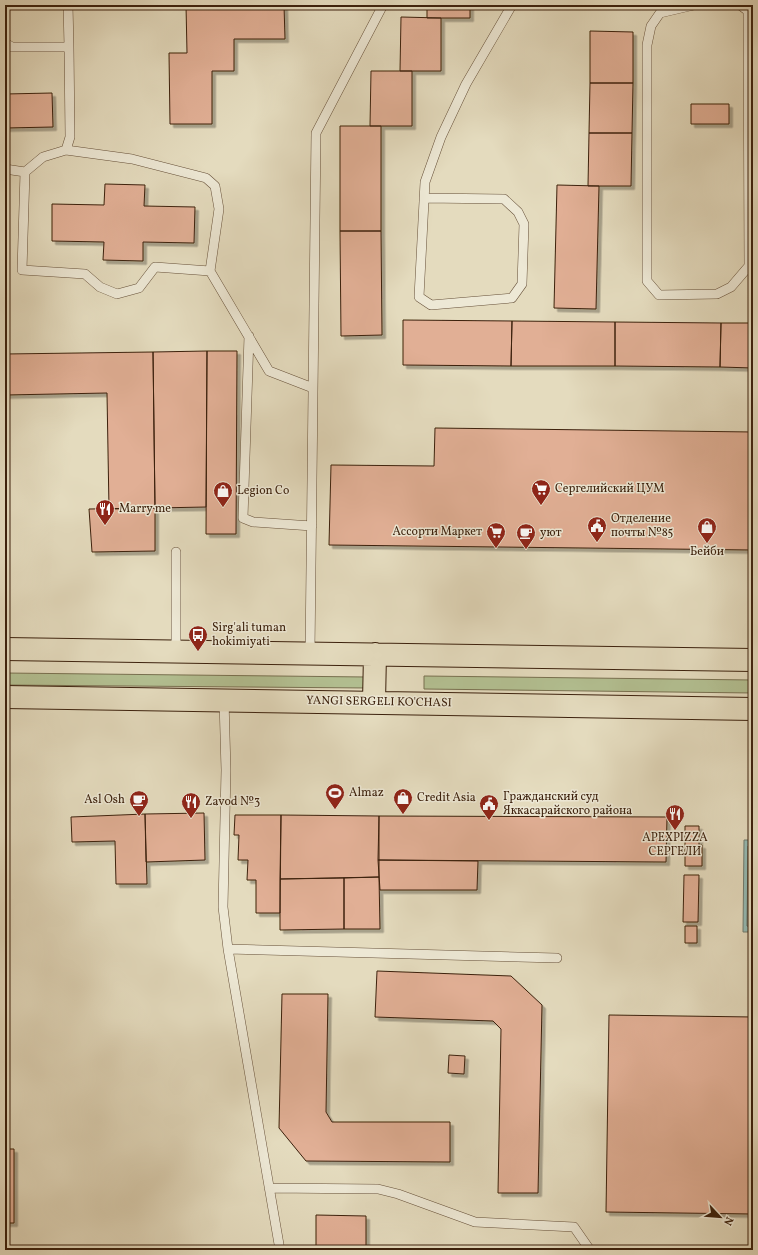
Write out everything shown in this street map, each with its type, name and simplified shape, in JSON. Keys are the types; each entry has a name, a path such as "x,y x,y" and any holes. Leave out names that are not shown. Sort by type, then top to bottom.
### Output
{"main road":[{"path":"5,649 753,660"},
{"path":"374,702 375,654"},
{"name":"YANGI SERGELI KO'CHASI","path":"5,697 753,709"}],"lane":[{"path":"66,150 70,137 68,5"},
{"path":"310,653 316,133 384,5"},
{"path":"424,198 504,199 518,212 524,224 522,284 512,298 431,306 419,297 424,198 425,182 441,137 466,84 512,5"},
{"path":"694,5 660,13 651,26 648,45 647,281 659,295 717,294 731,287 749,266 748,11 740,5"},
{"path":"5,44 12,47 69,47"},
{"path":"5,170 25,172 43,157 66,150 132,159 206,178 215,186 219,209 210,271 269,371 313,388"},
{"path":"25,172 22,270 85,274 100,287 117,294 139,288 155,267 210,271"},
{"path":"249,336 243,518 253,522 312,526"},
{"path":"176,552 176,651"},
{"path":"224,700 226,770 223,907 228,949 280,1250"},
{"path":"228,949 557,958"},
{"path":"269,1188 378,1189 398,1194 474,1222 574,1227 590,1250"}],"green space":[{"path":"5,673 367,677 367,688 5,685"},
{"path":"424,676 753,680 753,693 424,689"}],"water":[{"path":"744,840 753,840 753,932 743,932"}],"building":[{"path":"186,5 284,5 285,39 234,39 234,71 212,71 212,124 170,124 169,53 187,53"},
{"path":"427,5 470,5 470,18 427,18"},
{"path":"401,17 441,18 441,71 400,71"},
{"path":"590,31 633,32 633,83 590,83"},
{"path":"371,71 412,71 412,126 370,126"},
{"path":"590,83 633,83 632,133 589,133"},
{"path":"52,93 53,127 5,128 5,94"},
{"path":"691,104 729,104 729,124 691,124"},
{"path":"340,126 381,126 381,231 340,231"},
{"path":"589,133 632,133 631,186 588,186"},
{"path":"105,184 145,185 144,206 195,207 194,243 143,242 143,261 103,260 104,242 52,241 52,204 104,205"},
{"path":"557,185 599,186 596,309 554,308"},
{"path":"340,231 381,231 382,335 341,336"},
{"path":"403,320 512,321 511,366 403,365"},
{"path":"512,321 615,322 615,366 511,366"},
{"path":"615,322 721,323 720,367 615,366"},
{"path":"721,323 753,323 753,368 720,367"},
{"path":"207,351 206,507 155,508 153,352"},
{"path":"207,351 237,351 236,534 206,534"},
{"path":"153,352 155,508 109,509 107,393 5,395 5,354"},
{"name":"Сергелийский ЦУМ","path":"435,428 753,432 753,550 329,545 331,465 434,466"},
{"path":"155,508 155,551 92,552 89,509"},
{"path":"204,813 205,860 146,862 145,814"},
{"path":"145,814 147,884 116,884 115,841 72,842 71,817"},
{"path":"235,815 281,815 280,913 256,913 256,880 247,880 248,860 238,860 239,835 234,835"},
{"path":"281,815 379,816 379,877 280,879"},
{"path":"379,816 667,817 666,862 378,860"},
{"path":"685,826 699,826 699,845 702,845 702,866 685,866"},
{"path":"378,860 478,861 477,890 380,890"},
{"path":"684,875 699,875 698,922 683,922"},
{"path":"379,877 380,929 344,929 344,878"},
{"path":"344,878 344,929 280,930 280,879"},
{"path":"685,926 697,926 697,943 685,943"},
{"path":"377,971 511,976 542,1005 538,1193 498,1193 501,1029 493,1021 375,1017"},
{"path":"282,994 328,994 326,1112 332,1122 450,1122 450,1162 306,1161 279,1128"},
{"path":"609,1015 753,1017 753,1214 606,1212"},
{"path":"449,1055 465,1056 464,1074 448,1073"},
{"path":"5,1149 14,1149 14,1223 5,1223"},
{"path":"316,1215 366,1216 366,1250 316,1250"}],"place":[{"name":"Сергелийский ЦУМ","path":"541,506"},
{"name":"Legion Co","path":"223,508"},
{"name":"Marry me","path":"105,526"},
{"name":"Отделение почты №85","path":"597,543"},
{"name":"Бейби","path":"707,544"},
{"name":"Ассорти Маркет","path":"496,549"},
{"name":"уют","path":"526,550"},
{"name":"Sirg'ali tuman hokimiyati","path":"198,652"},
{"name":"Almaz","path":"335,810"},
{"name":"Credit Asia","path":"403,815"},
{"name":"Asl Osh","path":"139,817"},
{"name":"Zavod №3","path":"191,819"},
{"name":"Гражданский суд Яккасарайского района","path":"489,821"},
{"name":"APEXPIZZA СЕРГЕЛИ","path":"675,831"}]}
